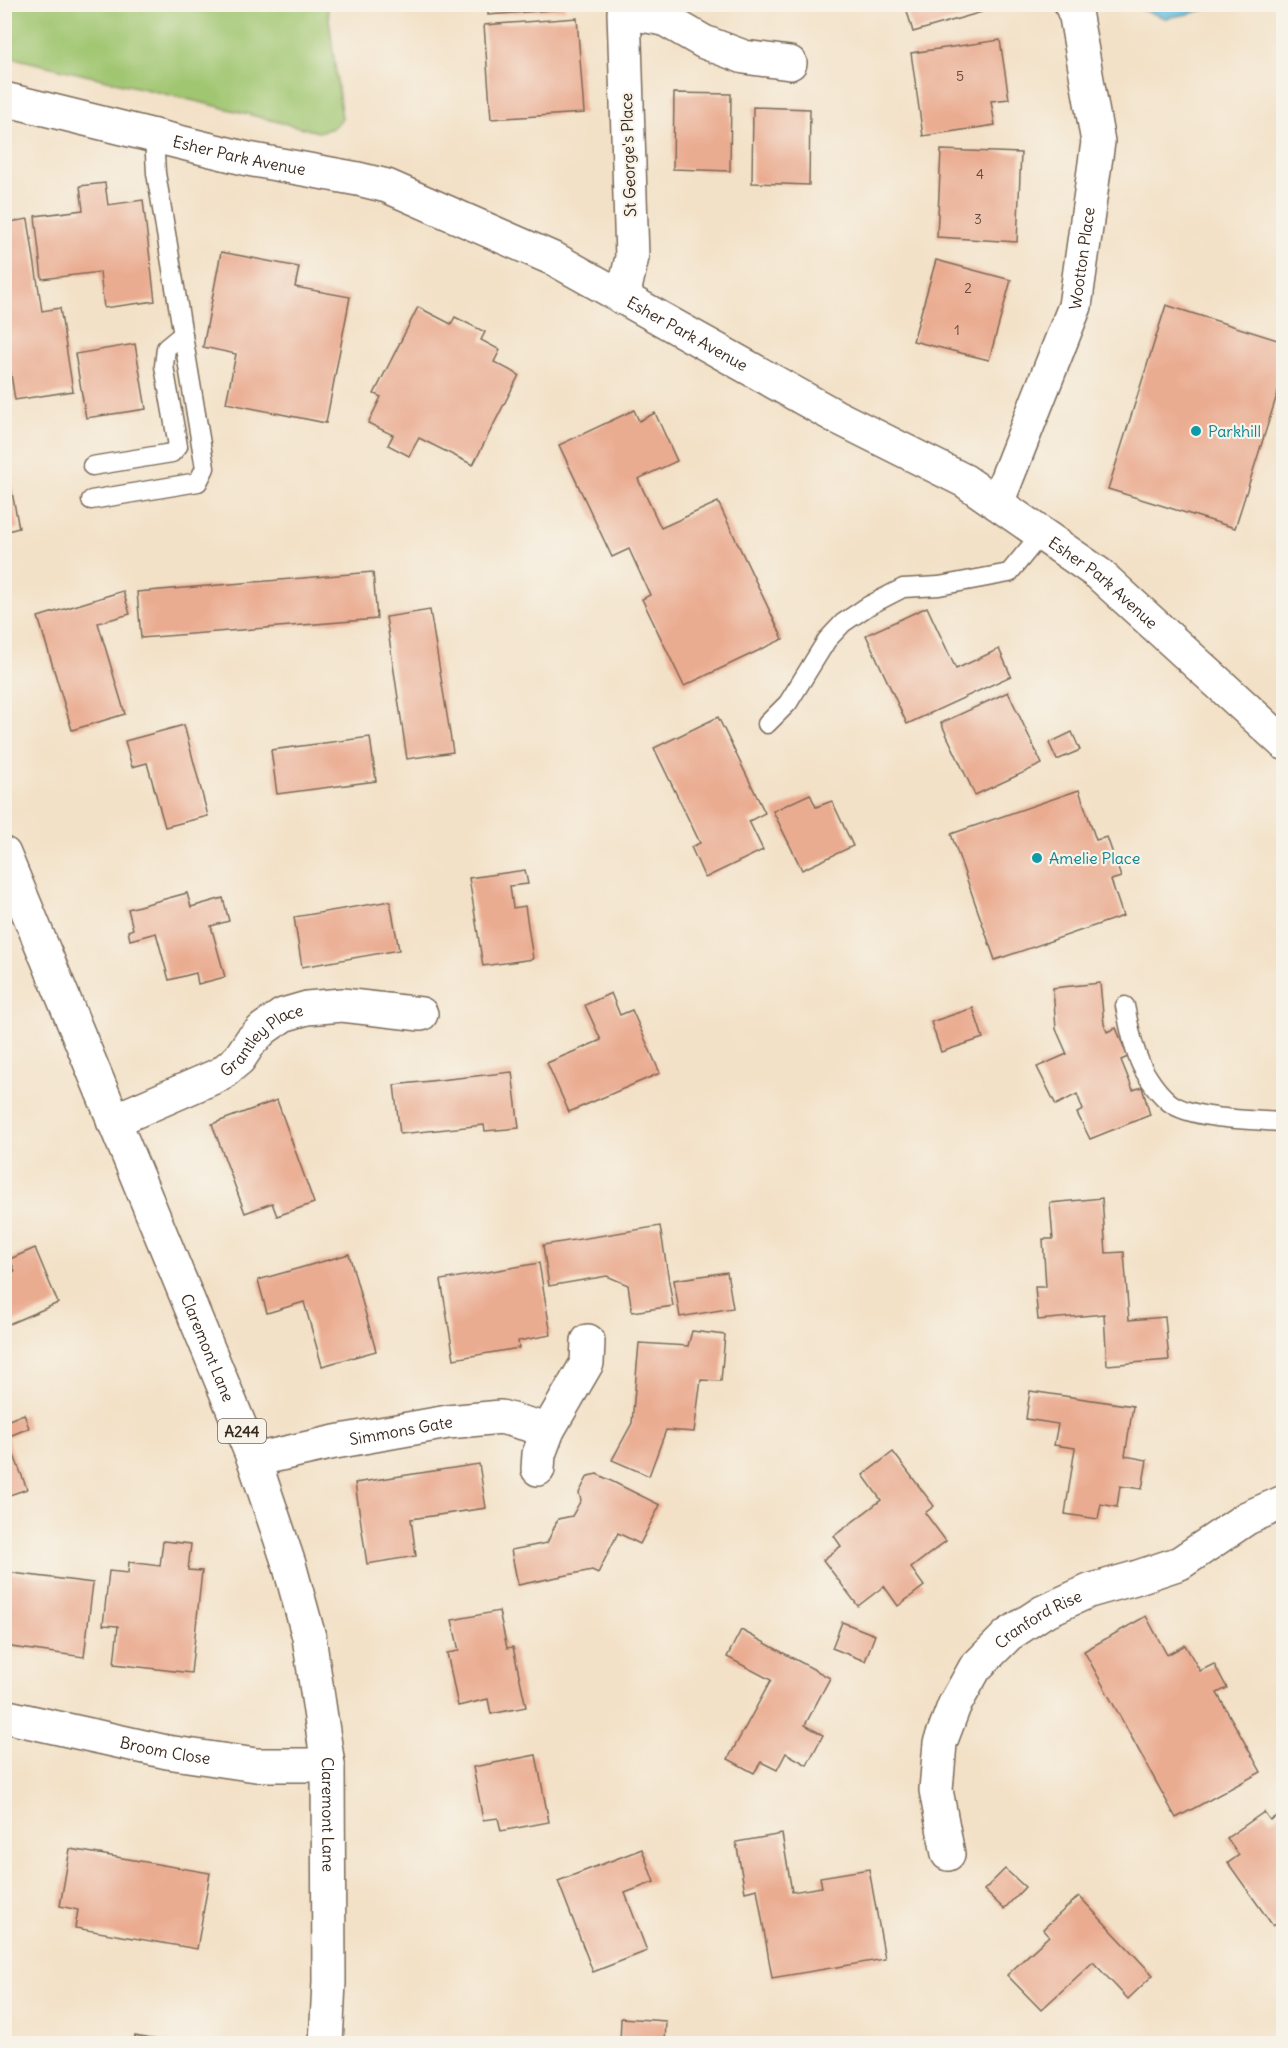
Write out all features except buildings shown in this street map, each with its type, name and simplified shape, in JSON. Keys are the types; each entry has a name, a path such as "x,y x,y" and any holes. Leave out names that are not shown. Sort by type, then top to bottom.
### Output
{"street":[{"name":"Wootton Place","path":"996,503 1075,306 1098,142 1076,17 1071,4"},
{"name":"St George's Place","path":"623,298 632,257 624,8 664,19 704,42 744,57 790,63"},
{"name":"Esher Park Avenue","path":"4,99 248,159 387,186 556,260 835,417 965,480 1099,574 1284,743"},
{"name":"Claremont Lane","path":"4,854 254,1460 289,1564 309,1637 328,1765 329,1982 326,2043"},
{"name":"Grantley Place","path":"113,1121 221,1074 239,1059 251,1041 263,1029 283,1015 307,1008 342,1005 421,1014"},
{"path":"538,1469 538,1454 548,1430 587,1363 588,1341"},
{"name":"Simmons Gate","path":"254,1460 335,1442 448,1422 501,1417 548,1430"},
{"name":"Cranford Rise","path":"948,1854 936,1790 940,1743 954,1706 975,1668 1008,1635 1043,1612 1089,1591 1180,1563 1247,1518 1284,1502"},
{"name":"Broom Close","path":"4,1716 167,1752 256,1765 328,1765"}],"lane":[{"path":"91,500 198,482 206,468 156,173 154,137"},
{"path":"92,466 172,453 178,446 164,366 166,348 183,334"},
{"path":"767,724 788,703 827,640 843,623 868,606 903,588 939,586 1009,573 1041,534"},
{"path":"1125,1006 1135,1046 1147,1077 1169,1102 1188,1111 1214,1116 1284,1122"}],"green space":[{"path":"5,4 327,5 342,119 333,128 318,132 5,56"}],"water":[{"path":"1133,5 1220,5 1165,18"}],"place":[{"name":"Parkhill","path":"1196,431"},
{"name":"Amelie Place","path":"1037,858"}]}
